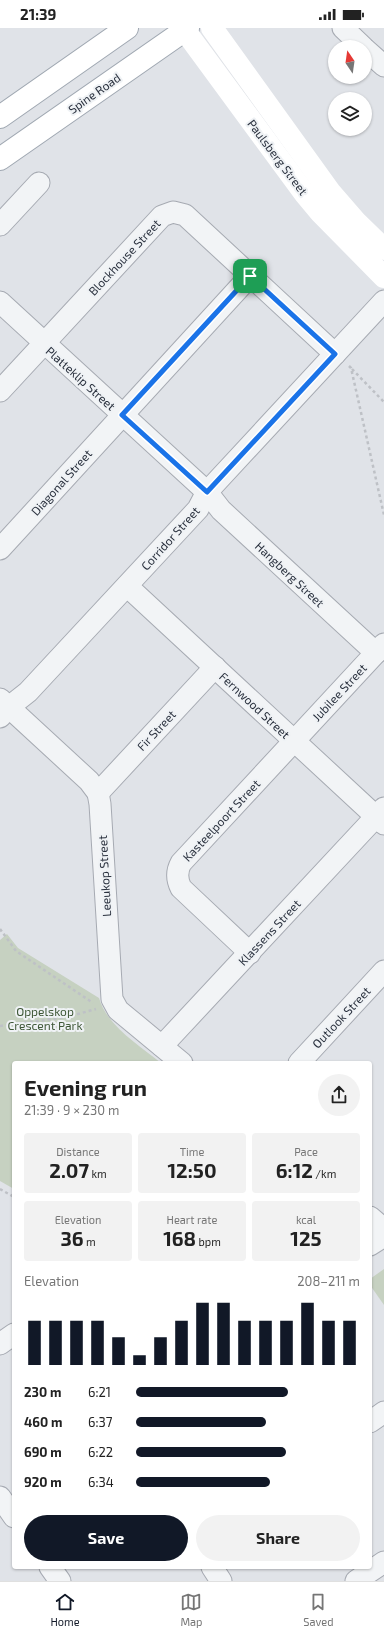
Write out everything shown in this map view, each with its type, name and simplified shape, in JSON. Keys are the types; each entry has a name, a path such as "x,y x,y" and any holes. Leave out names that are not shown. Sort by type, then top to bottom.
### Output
{"street":[{"path":"0,117 127,28"},
{"name":"Paulsberg Street","path":"212,28 330,192 356,222 384,249"},
{"path":"343,28 356,40"},
{"name":"Paulsberg Street","path":"185,29 305,194 320,212 384,276"},
{"name":"Spine Road","path":"0,159 185,29"},
{"path":"372,55 384,66"},
{"path":"0,225 39,183"},
{"name":"Blockhouse Street","path":"44,343 162,216 173,212 185,215 335,354"},
{"name":"Diagonal Street","path":"0,549 250,276"},
{"name":"Corridor Street","path":"3,708 28,692 198,509 207,492 384,301"},
{"name":"Platteklip Street","path":"0,302 207,492"},
{"path":"0,391 44,343"},
{"name":"Hangberg Street","path":"207,492 221,510 380,648"},
{"name":"Fernwood Street","path":"127,586 294,741 381,816"},
{"name":"Jubilee Street","path":"294,741 380,648"},
{"name":"Fir Street","path":"98,793 215,667"},
{"path":"3,708 89,780 98,793"},
{"name":"Kasteelpoort Street","path":"250,952 181,888 178,883 177,873 181,863 294,741"},
{"name":"Leeukop Street","path":"98,793 100,804 112,999 118,1010 180,1061"},
{"name":"Klassens Street","path":"162,1046 381,816"},
{"name":"Outlook Street","path":"301,1061 384,971"},
{"path":"372,1219 384,1229"},
{"path":"372,1244 384,1236"},
{"path":"0,1344 12,1335"},
{"path":"372,1421 384,1412"},
{"path":"356,1581 384,1562"},
{"path":"51,1569 60,1581"},
{"path":"213,1569 221,1581"}],"path":[{"path":"335,354 384,402"},
{"path":"351,368 384,515"},
{"path":"0,929 16,951 100,1007 68,1017 0,1026"},
{"path":"0,1189 12,1196"}],"green space":[{"name":"Oppelskop Crescent Park","path":"7,934 18,948 99,998 103,1008 116,1026 158,1061 12,1061 12,1188 0,1181 0,940"},
{"path":"384,1269 384,1305 372,1288 372,1278"}],"route":[{"path":"250,276 335,354 207,492 122,415 250,276"}]}
